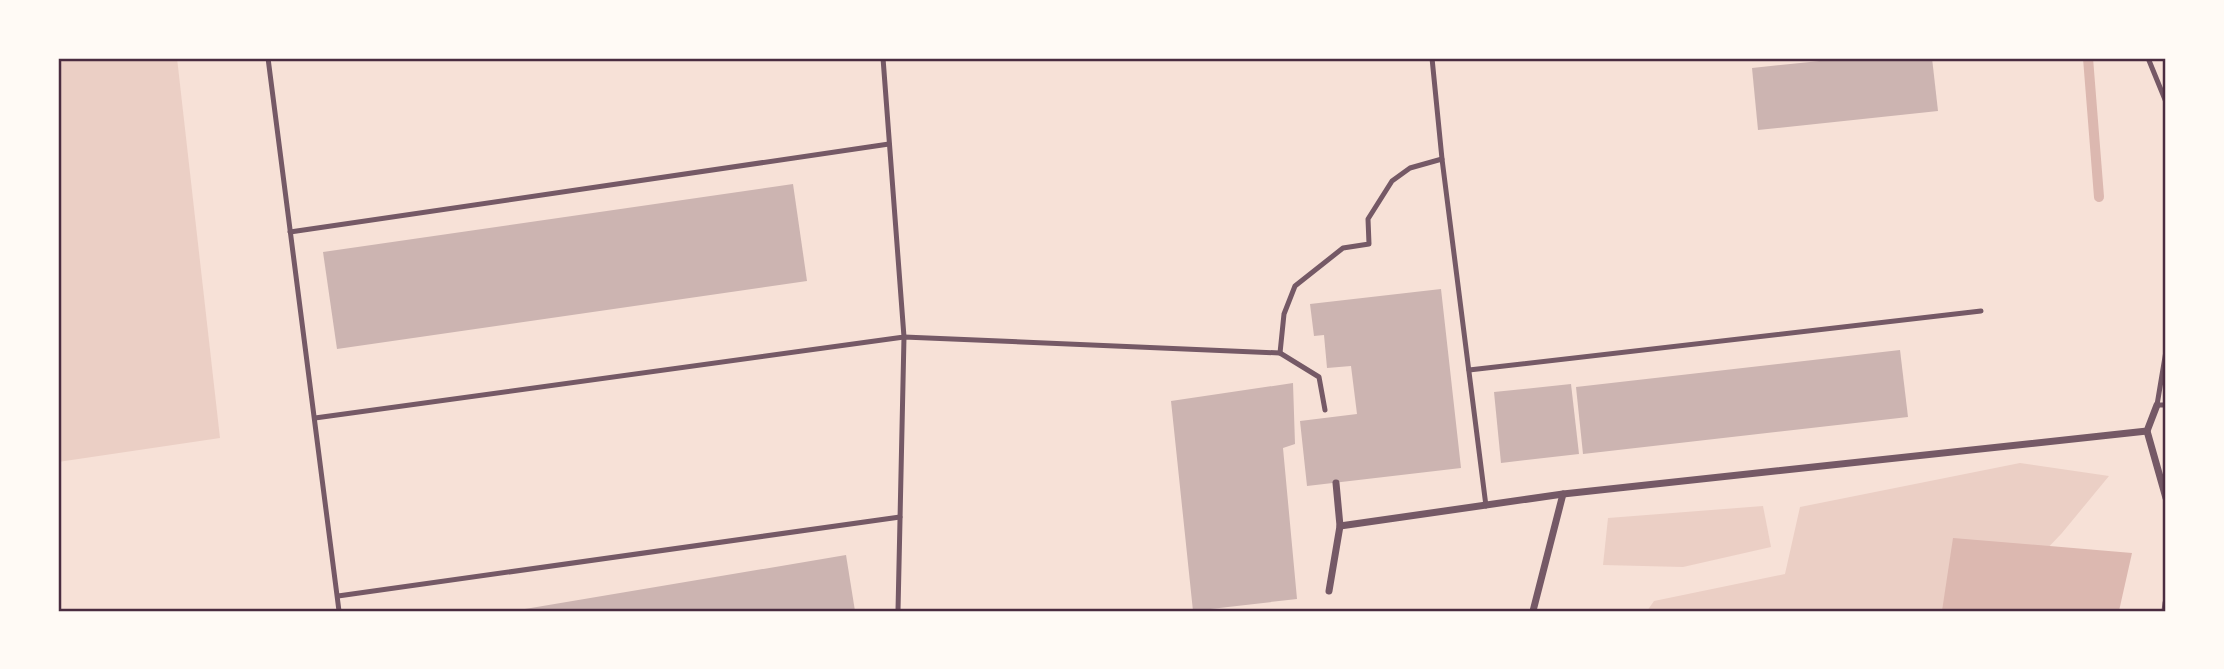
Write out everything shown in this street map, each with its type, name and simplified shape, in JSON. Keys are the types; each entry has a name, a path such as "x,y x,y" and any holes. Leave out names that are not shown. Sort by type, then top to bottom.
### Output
{"street":[{"path":"2157,405 2147,431 2166,498"},
{"path":"1340,526 1563,494 2147,431"},
{"path":"1329,591 1340,526 1336,483"},
{"path":"1534,611 1563,494"},
{"path":"2165,611 2166,603"}],"lane":[{"path":"268,58 340,611"},
{"path":"883,58 904,337 898,611"},
{"path":"1432,58 1442,159 1486,506"},
{"path":"2148,58 2166,103"},
{"path":"290,232 889,145"},
{"path":"1280,353 1284,314 1296,286 1343,248 1368,244 1368,219 1392,181 1409,169 1442,159"},
{"path":"1469,370 1981,311"},
{"path":"314,418 904,337 1280,353 1319,377 1325,410"},
{"path":"2166,351 2157,405 2166,405"},
{"path":"338,596 900,517"}],"shaded area":[{"path":"58,58 177,58 220,438 58,462"},
{"path":"2020,463 2109,476 2062,533 1988,611 1647,611 1654,601 1785,574 1800,507"},
{"path":"1763,506 1771,547 1683,567 1603,565 1608,518"},
{"path":"1953,538 2132,553 2119,611 1942,611"}],"building":[{"path":"1849,58 1932,58 1938,111 1758,130 1752,68"},
{"path":"793,184 807,281 337,349 323,252"},
{"path":"1441,289 1461,468 1307,486 1300,421 1357,414 1351,366 1327,368 1324,335 1314,336 1310,304"},
{"path":"1900,350 1908,417 1583,454 1576,387"},
{"path":"1293,383 1295,444 1283,448 1297,599 1193,611 1171,401"},
{"path":"1571,384 1579,454 1501,463 1494,392"},
{"path":"846,555 855,611 519,611 519,610"}],"waterway":[{"path":"2088,58 2099,197"}]}
